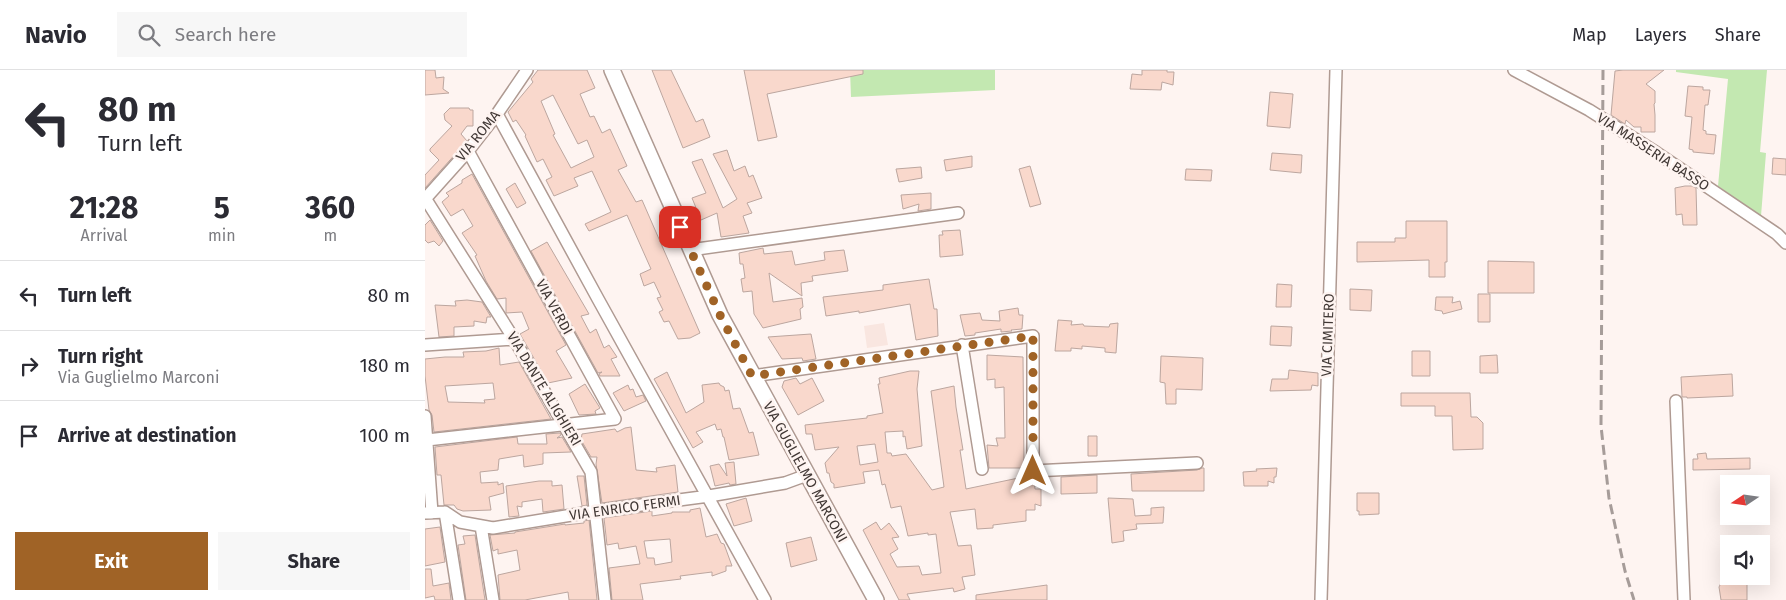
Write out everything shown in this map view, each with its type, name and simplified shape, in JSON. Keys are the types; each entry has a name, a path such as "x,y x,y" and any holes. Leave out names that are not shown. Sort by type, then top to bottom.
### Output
{"street":[{"name":"VIA ROMA","path":"425,199 468,151 497,114 518,75 527,70"},
{"name":"VIA GUGLIELMO MARCONI","path":"612,70 720,315 876,600"},
{"name":"VIA CIMITERO","path":"1321,600 1336,70"},
{"name":"VIA MASSERIA BASSO","path":"1514,70 1589,110 1657,153 1777,234 1786,243"},
{"path":"497,114 765,600"},
{"name":"VIA VERDI","path":"468,151 615,419 566,425"},
{"name":"VIA DANTE ALIGHIERI","path":"425,199 515,339 566,425 591,472 605,600"},
{"path":"690,250 958,213"},
{"path":"752,376 1033,336 1033,471 1197,463"},
{"path":"425,344 515,339"},
{"path":"962,346 982,469"},
{"path":"1676,402 1684,600"},
{"path":"425,416 428,513 445,512 459,600"},
{"path":"427,440 566,425"},
{"name":"VIA ENRICO FERMI","path":"445,512 460,522 493,528 596,511 709,496 785,483 807,475"},
{"path":"481,526 493,600"}],"shaded area":[{"path":"884,323 888,345 867,348 864,326"}],"green space":[{"path":"850,70 995,70 995,90 851,97"},
{"path":"1676,70 1767,70 1760,152 1766,153 1761,216 1718,186 1728,79 1676,72"}],"building":[{"path":"425,70 435,70 436,78 444,77 443,89 449,93 425,95"},
{"path":"538,70 587,70 595,88 580,94 590,117 594,116 602,133 610,129 627,166 618,170 636,202 642,200 700,333 690,338 678,339 669,321 664,322 659,312 663,310 657,298 661,297 654,282 644,286 640,274 651,269 627,215 589,231 585,224 611,212 592,171 574,178 578,186 554,196 546,180 552,177 543,159 537,162 526,135 516,120 513,122 508,112 533,82 531,79","holes":["553,95 578,144 587,140 594,157 571,168 553,135 555,134 541,101"]},
{"path":"652,70 671,70 696,122 703,119 710,137 683,148"},
{"path":"744,70 863,70 863,74 767,94 777,137 758,141"},
{"path":"1142,70 1167,70 1167,72 1174,72 1173,85 1162,82 1161,90 1130,89 1132,74 1142,75"},
{"path":"1664,70 1646,84 1655,91 1655,132 1641,132 1641,127 1634,127 1626,120 1625,124 1611,115 1615,71"},
{"path":"1688,86 1703,87 1703,90 1710,90 1708,105 1705,105 1703,130 1706,131 1706,134 1716,135 1714,154 1693,152 1693,150 1689,149 1692,117 1685,116"},
{"path":"1270,92 1293,94 1290,128 1267,126"},
{"path":"450,108 469,108 473,110 473,126 467,126 461,134 467,141 425,188 425,175 439,160 430,149 452,126 445,120 444,114"},
{"path":"727,150 734,171 745,166 749,177 753,175 762,198 747,203 752,213 743,216 749,233 721,237 717,213 701,220 692,198 706,193 692,162 702,159 723,208 737,199 713,154"},
{"path":"1272,153 1302,155 1301,173 1270,170"},
{"path":"972,156 972,167 946,171 944,160"},
{"path":"1773,158 1786,159 1786,175 1772,174"},
{"path":"1030,166 1041,204 1030,207 1019,169"},
{"path":"921,167 922,178 899,182 896,169"},
{"path":"1186,169 1212,170 1211,181 1185,180"},
{"path":"472,174 566,345 556,351 572,378 548,383 520,334 529,329 522,312 506,313 506,298 497,299 486,281 475,256 477,255 462,233 473,226 463,209 451,216 442,202 449,196 446,193"},
{"path":"515,183 526,203 517,208 506,189"},
{"path":"1685,186 1696,188 1697,225 1683,225 1682,214 1676,215 1675,188"},
{"path":"931,193 931,209 918,211 919,204 903,209 901,195"},
{"path":"430,220 443,241 439,246 434,241 428,243 425,240 425,225"},
{"path":"1406,221 1447,221 1445,277 1429,277 1429,260 1357,262 1357,242 1395,242 1395,238 1406,238"},
{"path":"960,230 963,255 940,257 939,235 943,235 942,231"},
{"path":"547,242 589,314 581,316 590,333 596,329 604,348 609,345 617,357 611,359 620,376 600,376 599,374 602,372 598,373 531,251"},
{"path":"763,248 764,254 792,251 795,265 825,260 824,252 844,250 848,271 812,276 813,281 801,283 802,296 769,273 773,302 802,298 803,307 800,309 801,319 763,328 754,314 752,291 743,292 741,279 745,278 743,264 740,264 739,253"},
{"path":"1488,261 1534,262 1534,293 1488,293"},
{"path":"929,279 934,309 937,309 938,336 916,340 910,304 859,313 859,311 826,316 823,297 883,290 883,285"},
{"path":"1277,284 1292,285 1291,307 1276,307"},
{"path":"1350,289 1372,290 1371,311 1350,310"},
{"path":"1478,294 1490,294 1490,322 1478,322"},
{"path":"1436,297 1453,297 1452,303 1460,301 1462,309 1443,314 1442,311 1435,310"},
{"path":"455,301 482,302 491,317 487,317 486,323 474,321 474,326 454,327 454,336 439,337 435,305 456,306"},
{"path":"1018,308 1019,315 1023,315 1022,329 1001,332 1001,329 965,336 960,315 980,313 982,320 1000,321 999,311"},
{"path":"1058,320 1072,321 1071,325 1083,324 1084,326 1109,327 1110,324 1118,323 1116,353 1105,352 1105,348 1082,346 1082,349 1071,348 1071,351 1055,351"},
{"path":"1271,326 1292,327 1291,346 1270,345"},
{"path":"811,334 816,359 803,361 802,358 782,359 768,337"},
{"path":"499,348 500,365 519,362 551,419 434,432 432,415 429,410 425,359 464,357 463,352 486,351","holes":["493,383 495,399 484,400 485,403 448,402 445,386"]},
{"path":"1412,351 1430,351 1430,376 1412,376"},
{"path":"987,355 1023,357 1024,468 989,468 987,445 998,446 996,438 1005,438 1004,387 995,388 995,379 987,380"},
{"path":"1497,355 1498,373 1480,373 1480,356"},
{"path":"1161,356 1203,358 1202,390 1176,389 1176,404 1166,404 1165,383 1160,382"},
{"path":"1289,370 1318,373 1318,386 1312,385 1311,390 1270,391 1272,379 1288,379"},
{"path":"910,371 919,371 917,389 922,446 907,449 903,431 885,432 887,453 891,453 892,456 906,454 932,490 944,487 931,391 954,386 963,450 960,450 966,489 1028,476 1034,478 1035,489 1041,489 1041,506 1035,504 1035,510 1026,510 1026,521 993,525 993,528 977,529 975,509 950,512 958,546 971,545 975,575 962,577 965,589 954,592 953,588 907,594 910,600 899,600 863,530 876,522 881,530 889,523 899,537 892,538 898,549 890,554 897,567 919,566 922,575 941,573 936,534 928,535 928,533 908,536 901,506 891,508 885,484 882,485 879,470 863,472 865,483 834,488 829,473 827,473 825,463 839,447 815,450 812,434 806,434 805,425 867,418 867,416 883,413 878,384 880,384 879,378","holes":["875,444 878,462 860,465 857,446"]},
{"path":"667,372 686,413 704,402 702,385 719,383 724,387 725,391 729,390 733,409 740,408 749,433 753,432 759,455 729,460 721,429 717,430 715,424 696,432 703,442 693,448 654,379"},
{"path":"1732,374 1733,396 1682,397 1681,377"},
{"path":"796,378 800,384 812,378 824,401 798,415 782,387 784,381"},
{"path":"585,384 600,408 595,411 596,414 579,415 569,394"},
{"path":"628,385 630,390 633,389 636,397 643,395 646,401 624,411 613,393"},
{"path":"1401,393 1470,393 1471,417 1477,417 1483,423 1483,449 1453,450 1452,416 1435,416 1435,406 1401,406"},
{"path":"631,427 636,470 657,472 656,468 675,465 678,492 602,503 596,464 597,457 591,457 581,440 582,434 615,429 617,432"},
{"path":"560,433 561,435 557,438 562,437 571,452 543,453 543,464 524,467 523,455 499,459 498,470 480,472 481,483 498,482 498,485 503,483 504,493 489,497 491,510 463,511 457,509 454,505 444,505 441,475 437,475 435,447 517,437 518,444 547,444 546,434"},
{"path":"1088,436 1097,436 1097,456 1088,456"},
{"path":"1706,453 1707,459 1750,458 1750,469 1693,470 1693,459 1698,459 1697,454"},
{"path":"734,462 736,484 730,485 729,483 715,486 710,466 719,464 727,476 725,463"},
{"path":"1204,468 1204,491 1132,491 1131,474 1197,470"},
{"path":"1277,468 1274,483 1268,481 1268,486 1244,486 1243,472"},
{"path":"1097,475 1097,493 1061,494 1061,477"},
{"path":"577,476 584,476 587,505 582,506"},
{"path":"552,481 552,486 562,485 564,509 543,512 542,499 522,502 522,507 517,506 519,516 509,517 506,486"},
{"path":"1357,493 1379,493 1379,514 1359,515 1359,511 1357,511"},
{"path":"746,498 752,521 734,526 726,504"},
{"path":"1108,498 1133,499 1135,516 1151,515 1151,508 1164,507 1163,523 1136,524 1137,529 1123,531 1124,541 1112,543"},
{"path":"700,508 706,537 717,534 721,543 724,544 732,566 726,566 726,571 712,576 712,572 680,576 681,579 640,584 643,600 612,600 609,568 640,564 636,546 619,549 618,543 607,545 604,518 652,511 652,516 672,512 690,512 690,510","holes":["670,539 672,562 655,565 654,558 647,558 644,541"]},
{"path":"589,520 597,600 569,600 568,592 525,600 500,600 498,575 520,570 517,550 498,554 498,549 493,551 490,535 584,523 584,521"},
{"path":"440,527 445,562 425,566 425,529"},
{"path":"475,535 485,600 466,600 458,545 465,544 463,536"},
{"path":"811,537 817,560 791,567 786,543"},
{"path":"425,569 431,569 433,586 449,583 451,600 435,600 434,596 425,598"},
{"path":"1047,585 1047,600 976,600 976,595"},
{"path":"1720,585 1747,585 1747,600 1721,600"}],"railway":[{"path":"1603,70 1601,426 1609,498 1625,571 1634,600"}],"route":[{"path":"680,227 720,315 752,376 1033,336 1033,471"}]}
